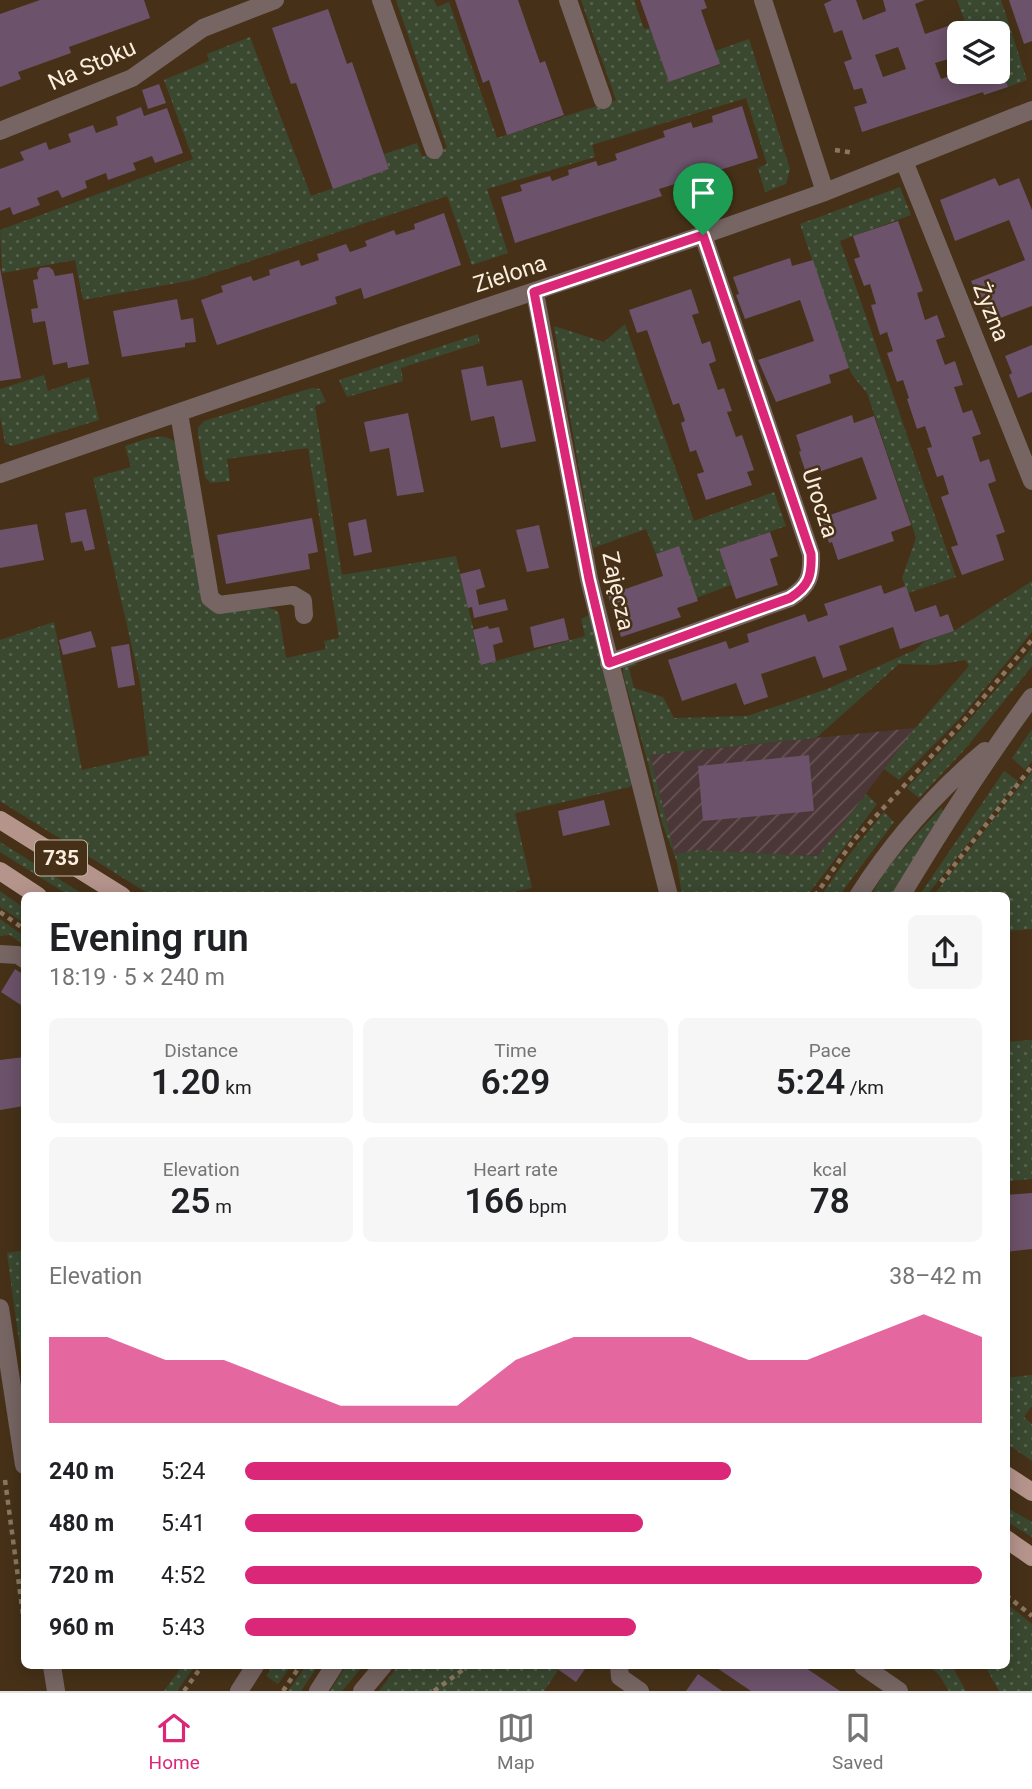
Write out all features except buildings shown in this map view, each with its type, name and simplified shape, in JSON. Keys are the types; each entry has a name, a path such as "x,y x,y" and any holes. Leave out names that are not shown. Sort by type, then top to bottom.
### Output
{"main road":[{"name":"735","path":"0,820 116,892"},
{"name":"735","path":"1,872 32,892"},
{"path":"1010,1478 1032,1492"},
{"path":"1010,1542 1032,1557"}],"street":[{"name":"Na Stoku","path":"0,131 132,79 203,28 275,0"},
{"path":"381,0 434,149"},
{"path":"568,0 603,100"},
{"path":"764,0 825,192"},
{"name":"Zielona","path":"0,474 825,192 1032,110"},
{"name":"Żyzna","path":"904,161 1032,481"},
{"name":"Urocza","path":"609,663 790,598 810,582 811,554 703,235"},
{"name":"Zajęcza","path":"534,292 589,579 668,892"},
{"path":"179,413 210,598 219,605 293,595 303,601 304,615"},
{"path":"904,892 1001,738 1032,697"},
{"path":"861,892 925,806 953,778 1001,738"},
{"path":"0,954 21,957"},
{"path":"0,1308 21,1439"},
{"path":"52,1669 56,1691"},
{"path":"239,1691 253,1669"},
{"path":"318,1691 332,1669"},
{"path":"362,1691 380,1669"},
{"path":"619,1669 620,1676 640,1691"},
{"path":"867,1669 899,1691"}],"path":[{"path":"818,892 853,841 961,723 1032,640"},
{"path":"938,885 1032,765"},
{"path":"0,912 21,927"},
{"path":"4,1475 21,1600"},
{"path":"1010,1598 1032,1616"},
{"path":"184,1691 200,1669"},
{"path":"283,1691 298,1669"},
{"path":"434,1691 464,1669"}],"shaded area":[{"path":"915,728 819,856 699,850 675,854 650,755"}],"green space":[{"path":"396,0 434,0 437,7 449,2 497,138 616,100 581,0 634,0 644,29 650,28 669,82 720,65 715,51 749,39 790,169 786,184 765,192 758,168 767,164 746,98 592,145 595,157 487,189 508,253 472,265 447,196 193,280 83,300 75,260 2,273 0,230 193,159 164,80 209,61 207,54 250,37 311,196 389,169 384,154 417,143 422,157 447,148"},
{"path":"957,0 1001,0 1008,21 965,21"},
{"path":"1010,28 1027,80 1008,87 1007,84 1010,84"},
{"path":"900,187 911,215 840,241 956,577 908,593 902,578 916,538 867,393 849,368 800,224"},
{"path":"625,324 694,521 774,492 786,526 719,549 731,585 696,598 678,547 656,554 646,529 593,548 554,326 604,342"},
{"path":"478,334 480,343 401,368 403,381 347,397 339,380"},
{"path":"44,375 48,391 89,377 99,420 12,446 5,443 0,417 0,389"},
{"path":"312,388 320,389 326,402 315,406 342,575 456,556 482,665 585,636 581,619 589,615 634,780 630,787 515,813 532,888 512,892 146,892 0,801 0,640 54,622 82,770 149,755 140,682 93,478 131,467 125,446 157,437 175,442 203,592 276,610 279,614 286,658 326,649 324,641 339,638 308,448 227,459 230,481 211,483 205,477 198,434 198,428 204,421"},
{"path":"1032,581 1032,632 960,718 899,780 884,769 915,728 969,666 965,660 934,665 899,664 816,738 650,755 675,854 699,850 818,856 866,794 877,804 810,892 681,892 677,862 662,823 623,667 631,663 638,664 629,668 634,688 663,697 674,718 747,716 827,689 915,650 925,641 954,631"},
{"path":"1032,648 1032,666 966,748 919,798 907,788"},
{"path":"1032,729 1032,761 1025,770 1012,758"},
{"path":"1004,771 1018,781 929,892 922,892"},
{"path":"1032,771 1032,929 1010,931 1010,892 936,892"},
{"path":"941,808 947,814 893,892 873,892 894,861"},
{"path":"884,812 894,822 842,892 824,892"},
{"path":"0,842 80,892 64,892 0,852"},
{"path":"0,891 21,906 21,921 0,907"},
{"path":"0,919 21,934 21,943 10,935 0,936"},
{"path":"1032,1040 1032,1179 1010,1181 1010,1042"},
{"path":"21,1251 21,1357 7,1253"},
{"path":"1032,1375 1032,1406 1024,1417 1032,1424 1032,1461 1010,1446 1010,1378"},
{"path":"1010,1509 1032,1522 1032,1537 1010,1523"},
{"path":"1010,1606 1032,1624 1032,1691 999,1691 987,1669 1010,1669"},
{"path":"180,1669 193,1669 177,1691 164,1691"},
{"path":"271,1669 289,1669 278,1684 266,1676"},
{"path":"304,1669 316,1669 301,1691 288,1691"},
{"path":"344,1669 360,1669 342,1691 330,1691"},
{"path":"396,1669 559,1669 544,1691 379,1691"},
{"path":"932,1669 954,1669 966,1691 949,1691"}],"route":[{"path":"703,235 811,554 810,582 790,598 609,663 589,579 534,292 703,235"}]}
